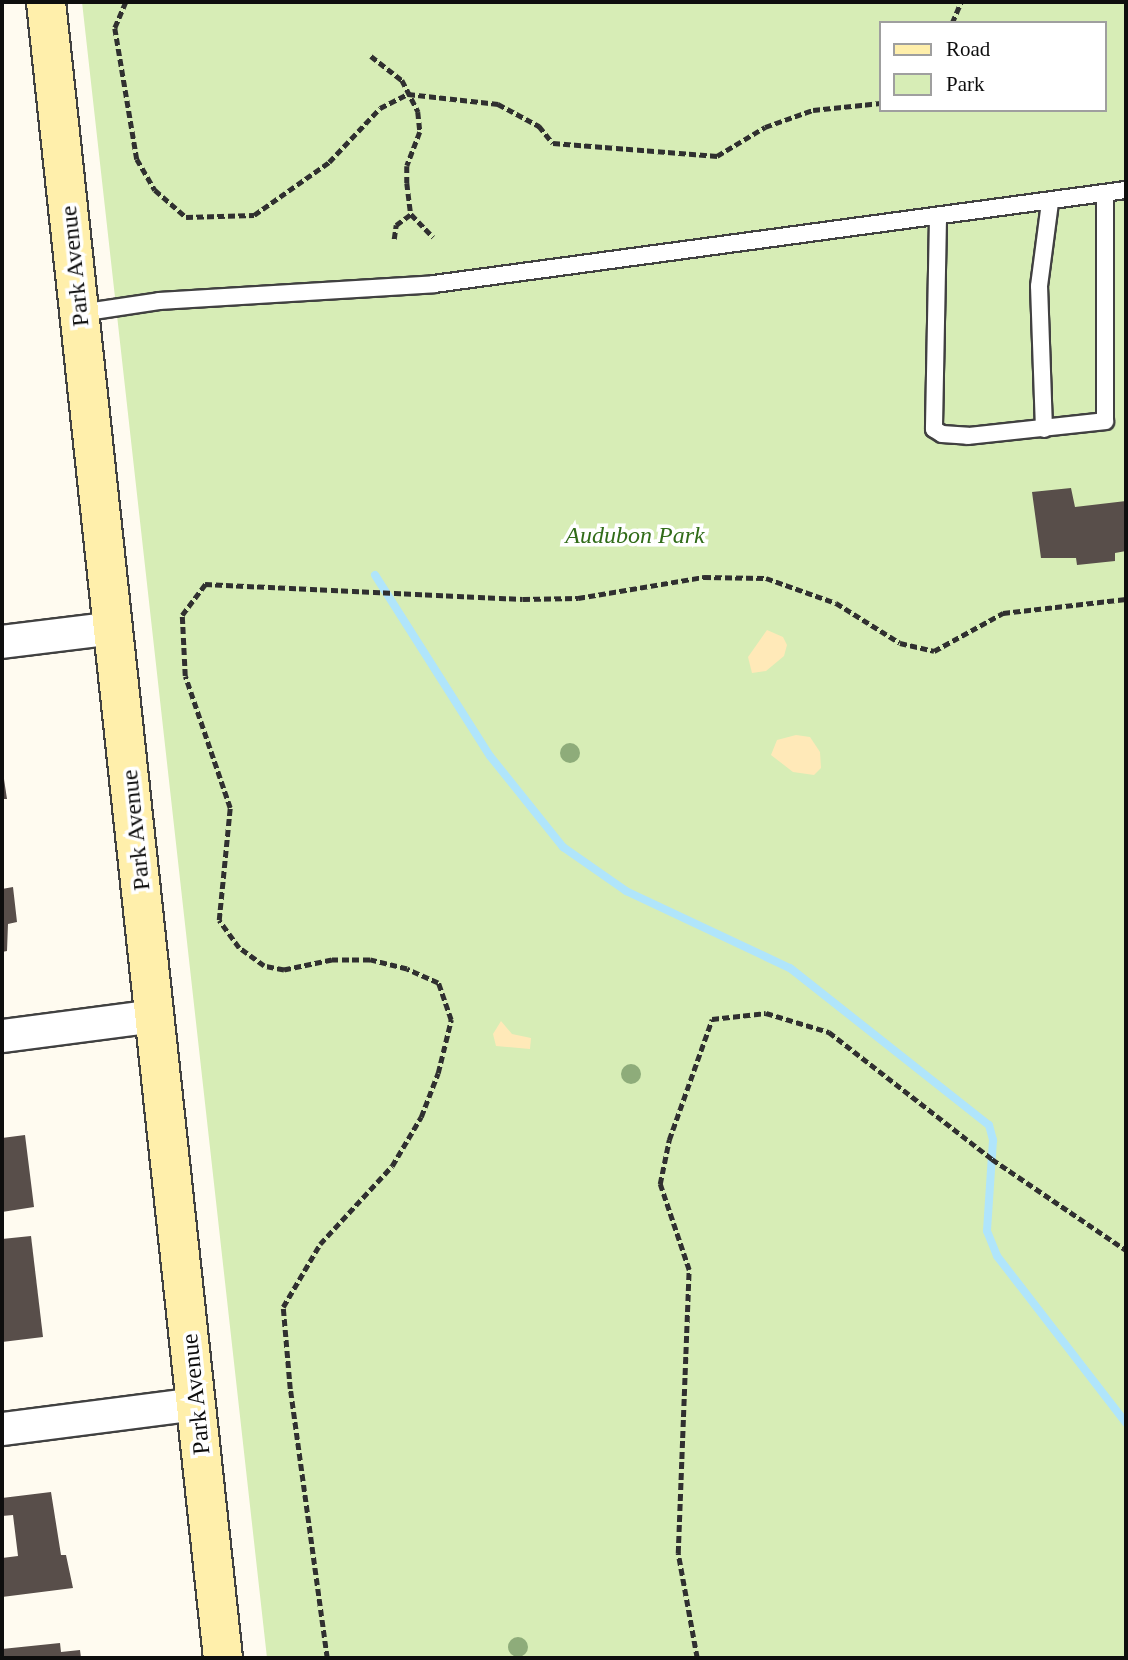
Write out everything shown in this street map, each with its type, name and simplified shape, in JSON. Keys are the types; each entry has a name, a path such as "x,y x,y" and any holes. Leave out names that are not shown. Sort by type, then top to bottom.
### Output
{"main road":[{"name":"Park Avenue","path":"46,2 223,1658"}],"street":[{"path":"2,642 114,628"},
{"path":"2,1035 156,1016"},
{"path":"2,1429 197,1404"}],"lane":[{"path":"80,313 159,301 434,284 1105,196 1126,190"},
{"path":"938,218 934,429 942,434 968,436 1105,421 1105,196"},
{"path":"1044,429 1039,286 1050,203"}],"path":[{"path":"126,2 115,28 137,159 155,190 186,217 254,215 329,162 380,108 408,94 498,104 539,126 554,143 717,156 765,127 813,110 880,103"},
{"path":"954,21 961,2"},
{"path":"371,56 401,80 418,112 420,132 407,166 411,214 433,237"},
{"path":"394,239 396,225 411,214"},
{"path":"327,1658 289,1390 283,1307 320,1244 392,1166 404,1146 438,1073 451,1020 438,983 407,969 370,960 332,960 284,970 264,966 239,948 219,920 230,808 185,676 181,615 205,584 523,599 578,598 704,577 766,579 836,603 900,643 934,651 1003,613 1126,599"},
{"path":"697,1658 678,1553 690,1270 660,1184 669,1140 712,1019 766,1013 829,1032 982,1151 1126,1250"}],"green space":[{"name":"Audubon Park","path":"82,2 1126,2 1126,1658 267,1658"}],"sand":[{"path":"767,630 783,637 787,645 784,656 766,671 752,673 748,657"},
{"path":"796,735 810,737 820,752 821,768 814,775 793,772 771,755 777,740"},
{"path":"501,1021 512,1034 531,1038 530,1049 496,1046 493,1034"}],"building":[{"path":"1071,488 1075,507 1126,501 1126,551 1115,553 1115,561 1077,565 1076,558 1041,558 1032,492"},
{"path":"2,766 7,799 2,799"},
{"path":"13,887 17,922 8,924 7,951 2,952 2,889"},
{"path":"25,1135 34,1207 2,1212 2,1138"},
{"path":"31,1236 43,1337 2,1342 2,1239"},
{"path":"51,1492 61,1555 66,1555 73,1588 2,1597 2,1558 18,1556 13,1515 2,1516 2,1498"},
{"path":"60,1643 61,1652 80,1650 81,1658 2,1658 2,1649"}],"waterway":[{"path":"375,575 490,756 563,847 626,891 790,968 989,1125 993,1140 987,1231 997,1256 1126,1423"}]}
